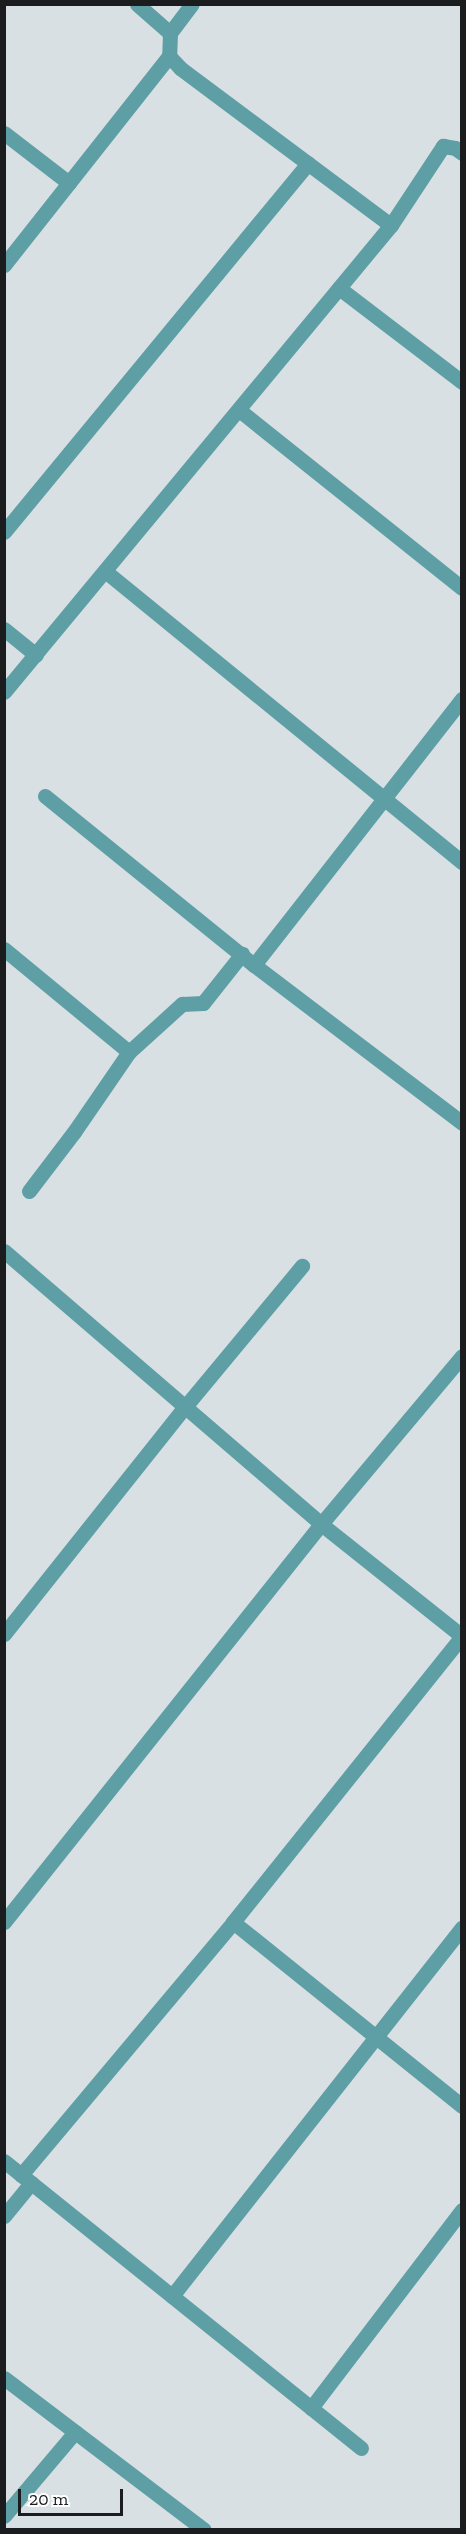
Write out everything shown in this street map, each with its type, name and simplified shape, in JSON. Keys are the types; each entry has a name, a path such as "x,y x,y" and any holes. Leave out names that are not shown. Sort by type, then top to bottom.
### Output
{"street":[{"path":"136,4 170,33"},
{"path":"4,266 169,56 170,33 192,4"},
{"path":"169,56 180,68 391,225"},
{"path":"4,133 69,183"},
{"path":"4,692 391,225 444,146 455,148 462,153"},
{"path":"4,532 308,163"},
{"path":"339,288 462,382"},
{"path":"239,410 462,588"},
{"path":"105,572 462,862"},
{"path":"4,629 36,655"},
{"path":"254,965 462,699"},
{"path":"45,796 254,965 462,1123"},
{"path":"4,949 129,1052"},
{"path":"29,1191 74,1132 129,1052 182,1004 202,1003 242,954"},
{"path":"4,1251 321,1524 462,1636 26,2179 4,2216"},
{"path":"4,1634 184,1408 302,1266"},
{"path":"4,1922 321,1524 462,1356"},
{"path":"233,1922 462,2106"},
{"path":"172,2296 462,1927"},
{"path":"4,2162 361,2448"},
{"path":"311,2408 462,2210"},
{"path":"4,2378 204,2529"},
{"path":"4,2516 75,2432"}]}
